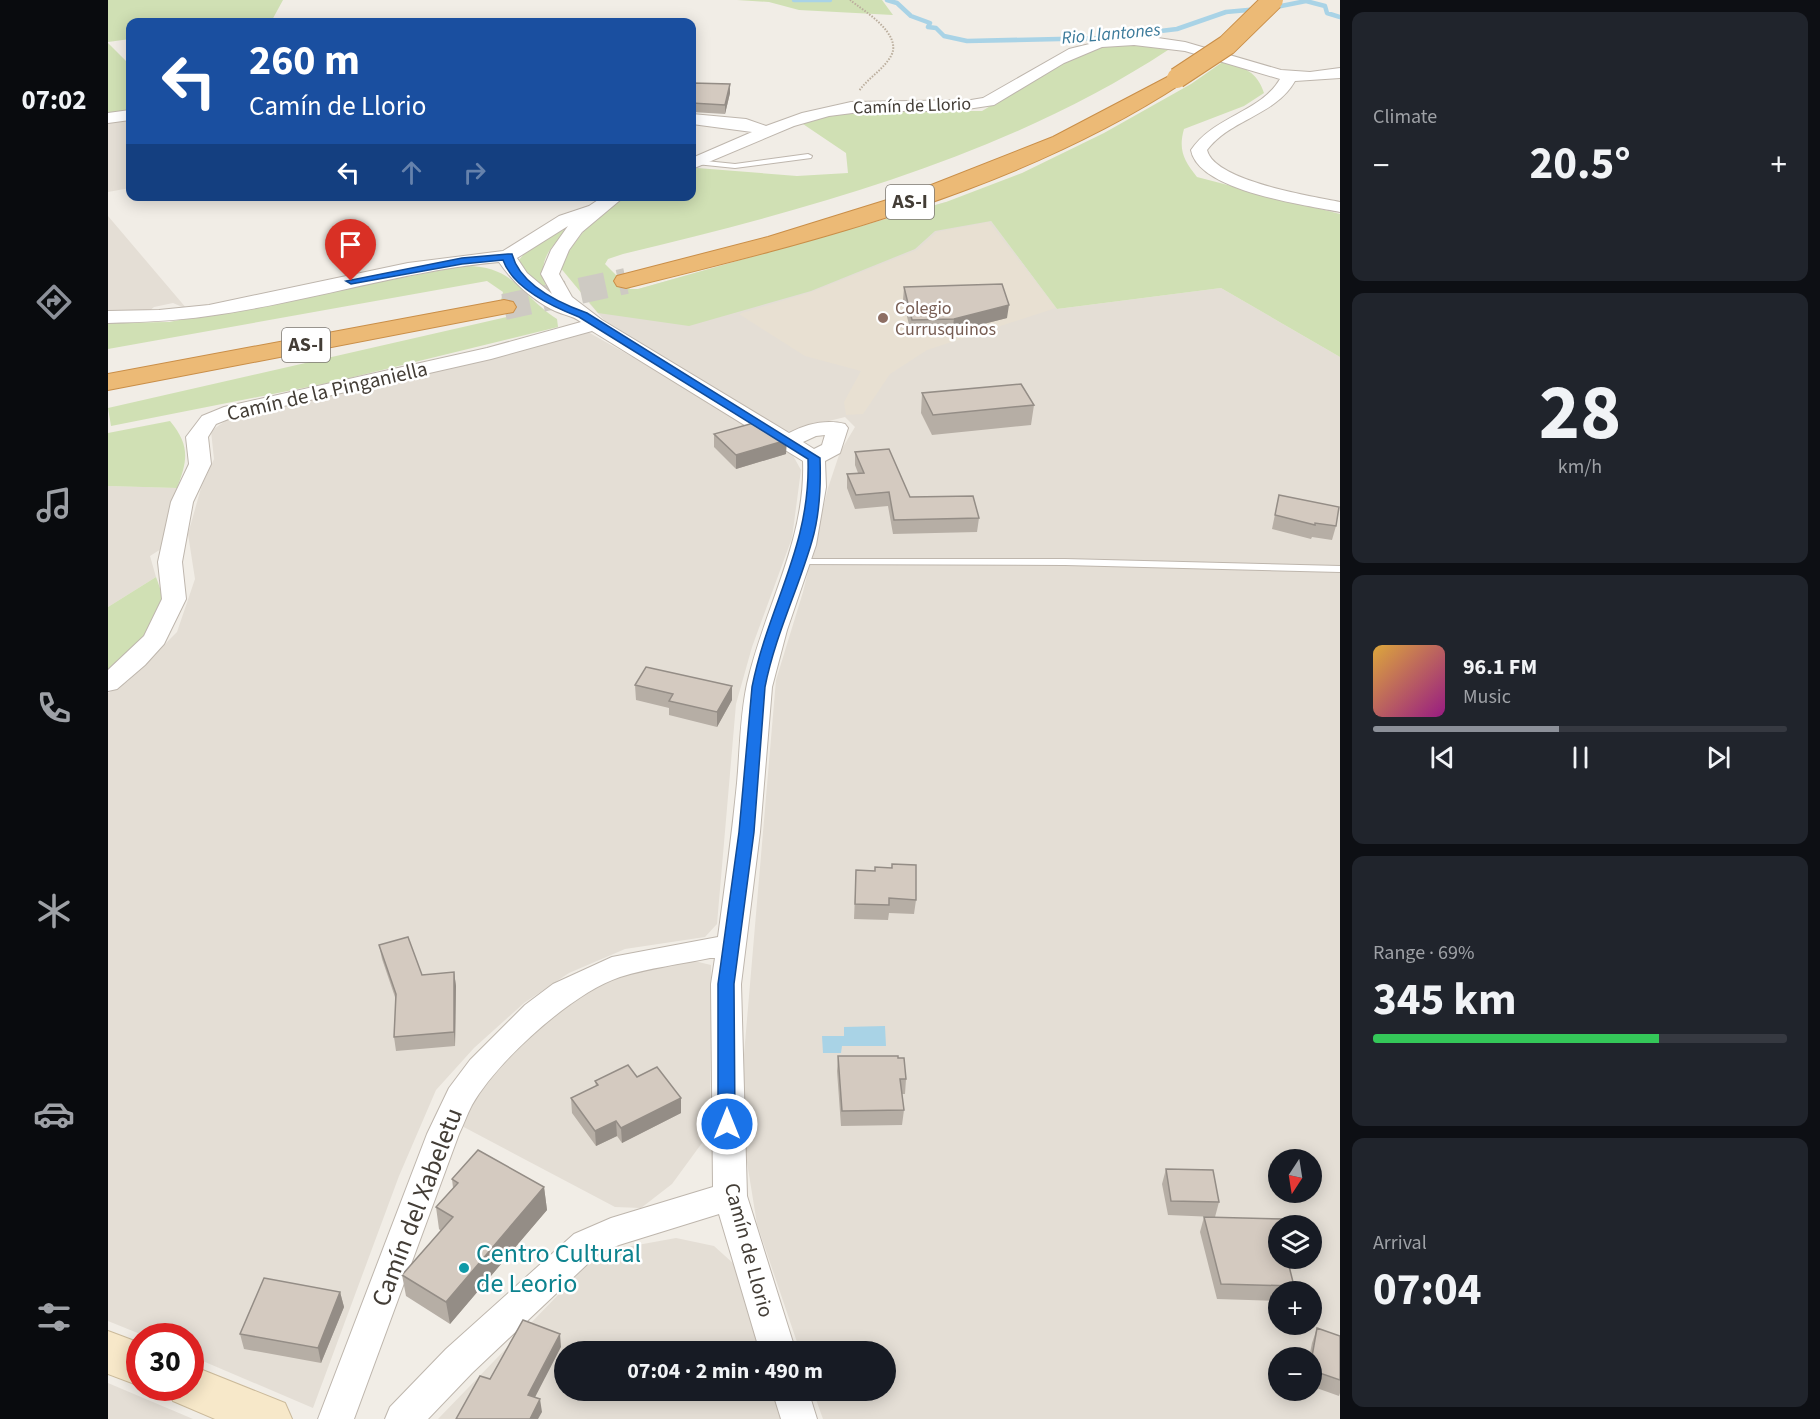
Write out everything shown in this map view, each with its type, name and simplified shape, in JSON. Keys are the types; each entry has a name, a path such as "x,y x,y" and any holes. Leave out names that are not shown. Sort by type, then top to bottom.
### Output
{"highway":[{"name":"AS-I","path":"620,274 808,234 971,180 1134,107 1249,0"},
{"name":"AS-I","path":"1167,75 1227,45 1273,0"},
{"name":"AS-I","path":"108,364 499,300 108,382"}],"street":[{"name":"Camín de Llorio","path":"696,162 765,131 808,115 854,107 947,107 988,102 1082,48 1113,42 1182,47 1290,76 1340,73"},
{"path":"1290,76 1278,93 1208,138 1199,150 1200,158 1207,166 1236,180 1340,207"},
{"path":"108,118 126,116"},
{"path":"696,119 746,124 765,131"},
{"path":"108,317 138,319 186,315 393,272 485,257 508,256 565,220 606,202"},
{"path":"589,320 565,300 550,274 556,254 606,202"},
{"path":"508,256 508,262 522,279 553,304 589,320 790,441 814,458 832,448 838,428 811,430 790,441"},
{"name":"Camín de la Pinganiella","path":"108,683 136,660 155,639 174,599 170,562 176,522 182,502 200,464 197,437 209,420 252,407 491,353 589,320"},
{"name":"Camín de Llorio","path":"775,1341 730,1196 727,1147 726,984 746,832 759,687 763,664 807,539 815,488 814,458"},
{"name":"Camín del Xabeletu","path":"336,1419 443,1134 460,1097 481,1069 536,1013 590,977 612,968 710,947 732,948"},
{"path":"403,1419 459,1361 586,1244 611,1233 730,1196"},
{"path":"108,1352 126,1359"},
{"path":"204,1392 268,1419"},
{"path":"793,1401 799,1419"}],"lane":[{"path":"696,163 735,166 808,156"},
{"path":"798,562 1065,562 1340,569"}],"path":[{"path":"850,0 873,17 892,43 890,57 863,84 856,95 854,107"}],"shaded area":[{"path":"126,119 126,189 108,192 108,121"},
{"path":"946,202 991,221 1057,309 1221,288 1340,357 1340,1419 823,1419 817,1401 896,1401 896,1341 797,1341 757,1224 739,1113 776,680 803,592 828,488 840,452 855,427 845,417 785,432 604,320 589,303"},
{"path":"108,216 187,309 173,303 154,307 146,314 108,314"},
{"name":"Colegio Currusquinos","path":"989,222 1056,308 927,350 890,374 863,414 846,415 844,402 861,371 805,356 739,314 814,291 917,250 937,232"},
{"path":"588,332 766,432 791,452 801,470 792,538 752,647 736,704 717,924 705,937 625,949 569,973 524,1003 474,1048 436,1090 399,1176 313,1408 204,1362 204,1323 126,1323 126,1328 108,1321 108,693 128,681 177,632 195,579 188,534 201,488 214,459 211,431 228,419"},
{"path":"108,486 177,488 161,549 150,556 156,577 108,607"},
{"path":"686,959 711,965 710,1132 672,1184 641,1208 615,1207 460,1125 484,1079 540,1021 601,980"},
{"path":"676,1238 714,1246 734,1264 758,1341 554,1341 554,1401 776,1401 781,1419 438,1419 586,1266 610,1250"},
{"path":"108,1383 126,1391 126,1401 150,1401 193,1419 108,1419"}],"green space":[{"path":"108,0 283,0 273,18 126,18 126,40 108,42"},
{"path":"737,0 882,0 893,15 799,10 769,2"},
{"path":"108,43 126,61 126,112 108,115"},
{"path":"1111,45 1151,46 1168,50 1105,88 1040,121 973,150 835,198 623,254 608,259 605,264 630,289 638,289 946,202 1022,173 1104,133 1191,84 1224,61 1244,68 1254,75 1264,93 1244,106 1184,129 1183,155 1197,177 1340,214 1340,357 1221,288 1057,309 991,221 935,231 915,249 811,291 689,326 598,313 559,266 588,226 616,202 696,201 697,168 797,176 848,173 846,153 800,122 850,111 982,111 1079,53"},
{"path":"576,220 549,251 545,259 543,268 547,289 537,284 524,270 519,260 527,250"},
{"path":"464,266 494,270 505,276 557,319 558,327 333,382 111,426 108,408 516,315 514,307 501,300 503,292 487,281 108,349 108,323 169,322"},
{"path":"170,421 181,438 185,453 177,488 108,486 108,433"},
{"path":"156,577 161,597 153,621 140,640 108,673 108,607"}],"water":[{"path":"885,1026 886,1046 842,1046 841,1053 823,1053 822,1036 844,1036 844,1027"}],"building":[{"path":"696,83 730,84 725,105 696,103"},
{"path":"1002,284 1009,305 954,319 912,320 904,287"},
{"path":"1021,384 1034,405 933,415 922,393"},
{"path":"757,422 787,440 736,455 714,434"},
{"path":"889,449 910,497 973,496 979,518 894,520 889,492 856,495 847,474 864,473 855,452"},
{"path":"1279,495 1339,507 1336,526 1315,523 1315,525 1275,515"},
{"path":"646,667 732,686 717,712 669,701 673,694 635,685"},
{"path":"892,864 916,865 916,900 889,898 889,905 855,904 856,870 875,871 875,867 892,868"},
{"path":"408,937 422,975 454,972 454,1032 394,1037 396,994 379,945"},
{"path":"838,1056 898,1056 898,1058 904,1058 906,1079 900,1079 904,1110 842,1111"},
{"path":"628,1065 637,1077 657,1067 681,1098 621,1128 616,1121 595,1131 571,1098 598,1085 595,1081"},
{"name":"Centro Cultural de Leorio","path":"478,1150 544,1187 446,1302 402,1275 453,1217 436,1207 458,1183 452,1179"},
{"path":"1166,1169 1213,1170 1219,1202 1171,1201"},
{"path":"1204,1217 1268,1219 1268,1269 1290,1269 1293,1281 1268,1281 1268,1285 1221,1284"},
{"path":"264,1278 340,1292 318,1348 240,1334"},
{"path":"523,1320 560,1334 554,1341 554,1345 528,1395 540,1399 530,1419 456,1419 480,1376 490,1379"},
{"path":"1322,1330 1340,1336 1340,1380 1322,1374 1322,1347 1314,1347 1316,1335 1322,1335"}],"waterway":[{"name":"Rio Llantones","path":"794,0 830,0"},
{"name":"Rio Llantones","path":"887,0 897,3 911,16 930,23 928,27 936,28 944,36 967,41 1103,38 1177,29 1226,12 1259,9"},
{"name":"Rio Llantones","path":"1271,8 1306,1 1325,6 1327,13 1340,17"}],"tunnel":[{"path":"504,307 626,281"}],"place":[{"name":"Colegio Currusquinos","path":"883,318"},
{"name":"Centro Cultural de Leorio","path":"464,1268"}],"route":[{"path":"351,281 485,257 508,256 508,262 522,279 553,304 583,315 790,441 814,458 815,488 807,539 763,664 759,687 746,832 726,984 727,1124"}]}
